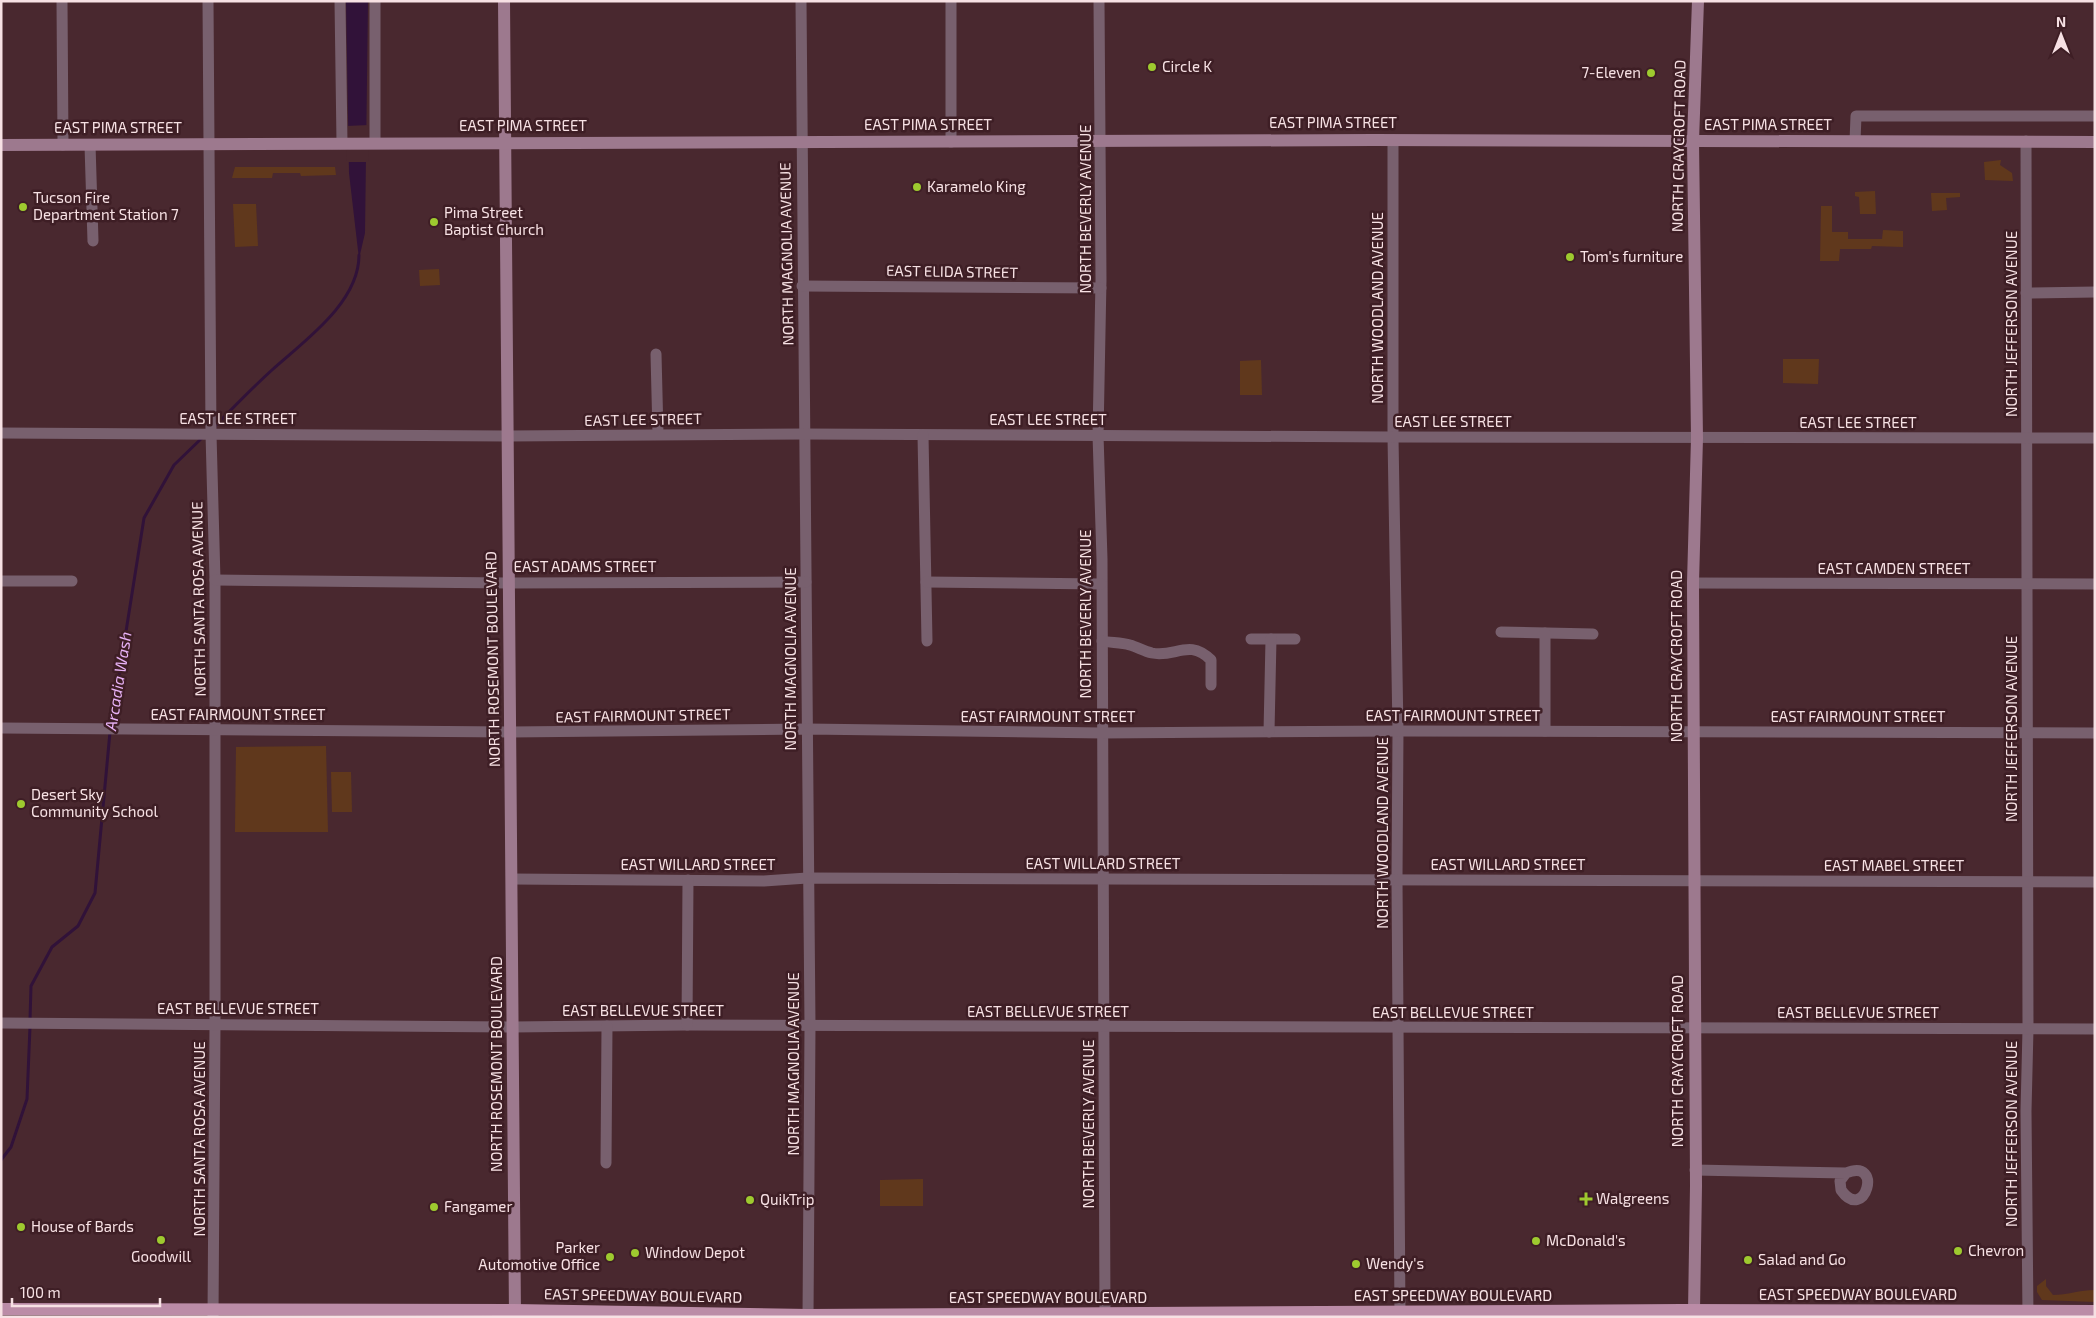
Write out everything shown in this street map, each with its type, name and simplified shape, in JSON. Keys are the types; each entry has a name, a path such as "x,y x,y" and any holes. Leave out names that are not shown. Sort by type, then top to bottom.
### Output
{"main road":[{"name":"EAST SPEEDWAY BOULEVARD","path":"1,1309 213,1313 515,1313 808,1316 2028,1314 2095,1312"}],"street":[{"path":"62,1 63,145"},
{"name":"NORTH SANTA ROSA AVENUE","path":"208,1 211,434 215,580 216,1024 213,1313"},
{"path":"340,1 345,144"},
{"path":"374,1 374,143"},
{"name":"NORTH ROSEMONT BOULEVARD","path":"504,1 506,436 515,1313"},
{"name":"NORTH MAGNOLIA AVENUE","path":"801,1 807,878 810,1026 808,1316"},
{"path":"951,1 951,142"},
{"name":"NORTH BEVERLY AVENUE","path":"1099,1 1101,288 1098,435 1102,584 1105,1315"},
{"name":"NORTH CRAYCROFT ROAD","path":"1694,1315 1693,583 1697,438 1693,141 1698,1"},
{"path":"1855,141 1856,116 2095,116"},
{"name":"EAST PIMA STREET","path":"1,145 1101,140 2095,142"},
{"name":"NORTH WOODLAND AVENUE","path":"1393,140 1400,1315"},
{"name":"NORTH JEFFERSON AVENUE","path":"2026,141 2028,437 2026,882 2028,1029 2026,1130 2028,1314"},
{"path":"90,145 93,240"},
{"name":"EAST ELIDA STREET","path":"802,286 1101,288"},
{"path":"2026,293 2095,292"},
{"path":"656,354 658,434"},
{"name":"EAST LEE STREET","path":"1,433 506,436 805,434 2095,438"},
{"path":"923,435 927,642"},
{"name":"EAST ADAMS STREET","path":"215,580 806,582"},
{"path":"1,581 72,581"},
{"path":"926,582 1102,584"},
{"name":"EAST CAMDEN STREET","path":"1693,583 2095,584"},
{"path":"1500,632 1593,634"},
{"path":"1545,633 1545,731"},
{"path":"1251,639 1295,639"},
{"path":"1269,732 1271,639"},
{"path":"1102,642 1130,645 1155,653 1179,649 1203,652 1211,660 1211,685"},
{"name":"EAST FAIRMOUNT STREET","path":"1,728 510,732 807,729 1102,733 1398,731 2095,733"},
{"name":"EAST WILLARD STREET","path":"512,879 764,881 807,878 1693,880"},
{"path":"688,880 688,1025"},
{"name":"EAST MABEL STREET","path":"1693,880 2095,882"},
{"name":"EAST BELLEVUE STREET","path":"1,1023 513,1027 688,1025 1104,1028 2095,1029"},
{"path":"606,1164 608,1026"},
{"path":"1695,1170 1846,1173"}],"shaded area":[{"path":"346,1 368,1 365,233 359,259 349,173"},
{"path":"2001,160 2000,165 2012,173 2013,181 1985,180 1984,162"},
{"path":"235,167 335,167 336,175 301,176 300,173 273,173 272,178 232,178"},
{"path":"1875,191 1876,214 1860,214 1859,197 1855,196 1855,192"},
{"path":"1931,193 1960,193 1960,197 1946,198 1947,210 1932,211"},
{"path":"233,204 256,204 258,246 235,247"},
{"path":"1821,206 1832,206 1832,232 1848,232 1848,239 1882,239 1883,230 1903,231 1903,247 1872,246 1871,249 1840,249 1839,261 1820,261"},
{"path":"439,269 440,285 420,286 419,270"},
{"path":"1783,359 1819,359 1818,384 1783,383"},
{"path":"1261,360 1262,395 1240,395 1240,361"},
{"path":"326,746 328,832 235,832 236,747"},
{"path":"331,772 351,772 352,812 332,812"},
{"path":"923,1179 923,1206 880,1206 880,1180"},
{"path":"2046,1279 2046,1286 2053,1295 2095,1290 2095,1302 2042,1300 2037,1292 2037,1286"}],"pier":[{"path":"369,125 368,162 347,162 346,126"}],"waterway":[{"name":"Arcadia Wash","path":"215,426 265,377 314,334 340,305 357,273 359,255"},
{"name":"Arcadia Wash","path":"111,726 144,518 174,465 203,437"},
{"name":"Arcadia Wash","path":"30,1020 31,986 52,947 78,926 95,893 110,732"},
{"name":"Arcadia Wash","path":"1,1160 11,1147 27,1099 30,1027"}],"place":[{"name":"Circle K","path":"1152,67"},
{"name":"7-Eleven","path":"1651,73"},
{"name":"Karamelo King","path":"917,187"},
{"name":"Tucson Fire Department Station 7","path":"23,207"},
{"name":"Pima Street Baptist Church","path":"434,222"},
{"name":"Tom's furniture","path":"1570,257"},
{"name":"Desert Sky Community School","path":"21,804"},
{"name":"Walgreens","path":"1586,1199"},
{"name":"QuikTrip","path":"750,1200"},
{"name":"Fangamer","path":"434,1207"},
{"name":"House of Bards","path":"21,1227"},
{"name":"Goodwill","path":"161,1240"},
{"name":"McDonald's","path":"1536,1241"},
{"name":"Chevron","path":"1958,1251"},
{"name":"Window Depot","path":"635,1253"},
{"name":"Parker Automotive Office","path":"610,1257"},
{"name":"Salad and Go","path":"1748,1260"},
{"name":"Wendy's","path":"1356,1264"}]}
